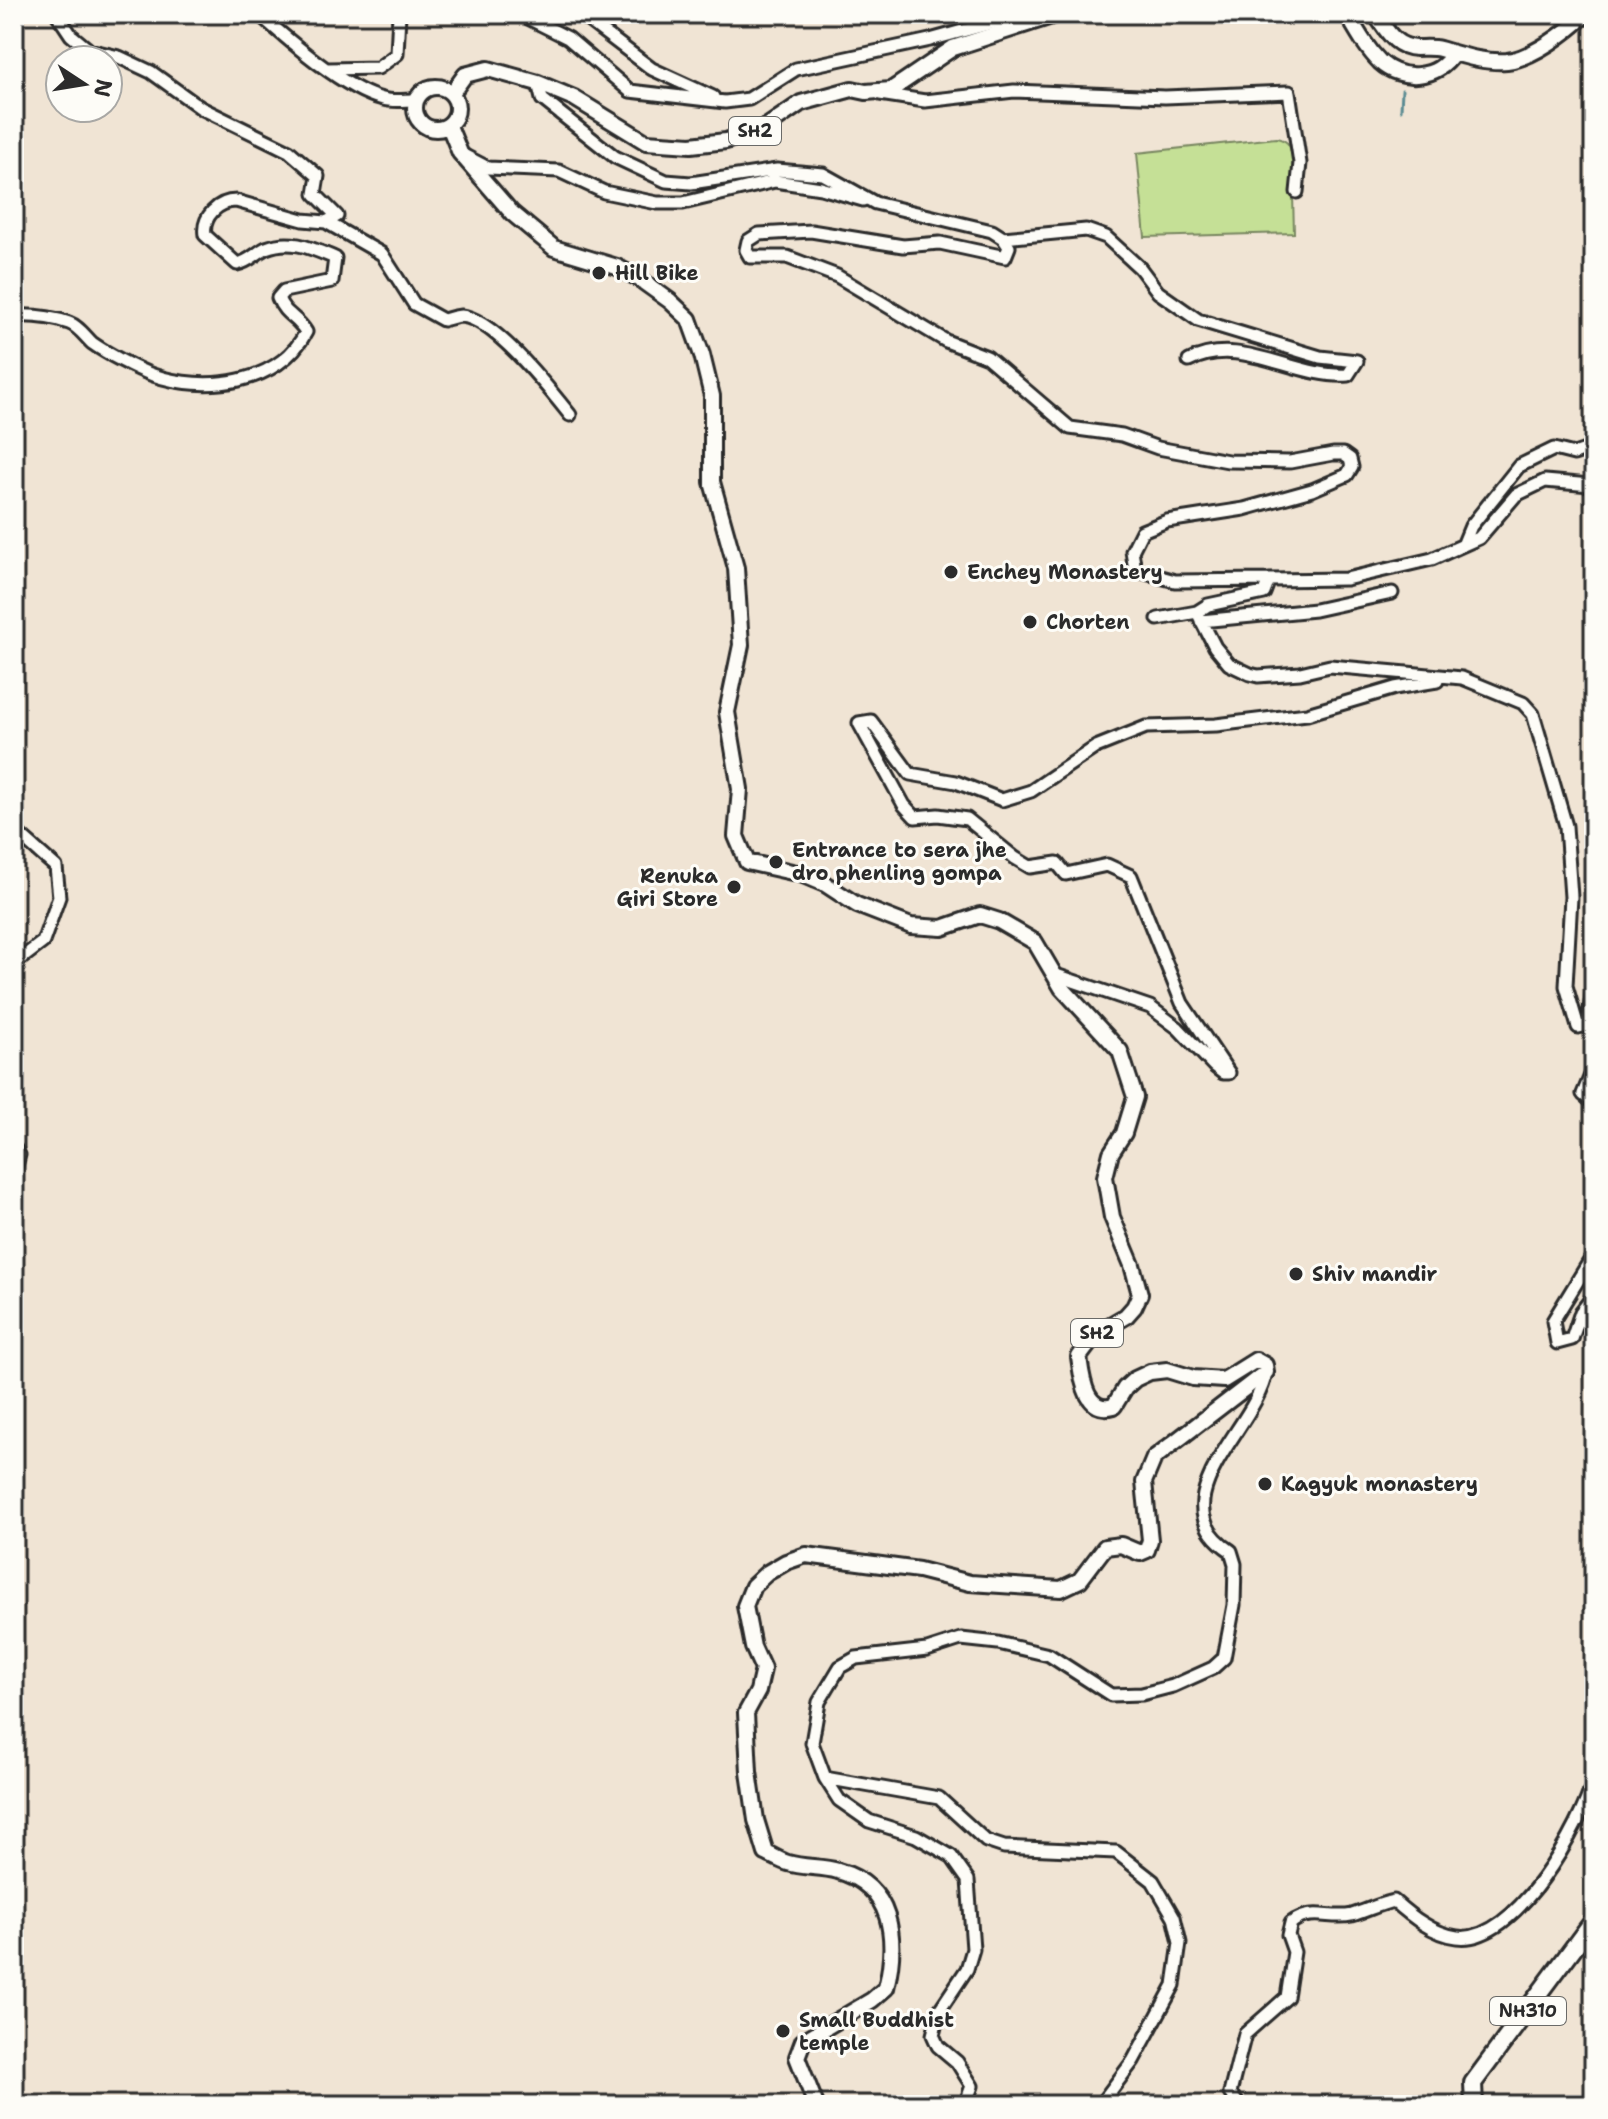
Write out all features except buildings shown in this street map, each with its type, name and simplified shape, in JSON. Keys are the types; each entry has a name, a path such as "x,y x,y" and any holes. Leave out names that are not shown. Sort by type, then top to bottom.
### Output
{"highway":[{"name":"NH310","path":"1474,2105 1473,2083 1594,1920"}],"main road":[{"name":"SH2","path":"1058,14 953,48 891,90 866,92 852,89 801,103 766,127 726,141 691,145 646,142 574,98 538,83 488,69 465,75 452,93 458,110 449,126 460,153 512,213 554,248 617,267 670,301 689,319 712,396 712,482 736,568 741,645 727,712 740,789 736,836 747,862 801,874 825,884 857,905 911,926 942,928 980,915 999,921 1035,942 1062,988 1120,1051 1135,1097 1124,1133 1111,1153 1105,1177 1112,1217 1140,1294 1126,1316 1097,1333 1079,1357 1083,1386 1095,1406 1105,1409 1114,1406 1125,1388 1150,1372 1167,1370 1193,1378 1224,1380 1256,1360 1265,1365 1266,1372"},
{"path":"1347,14 1366,46 1384,65 1398,71 1427,75 1447,64 1453,54"},
{"path":"1375,14 1394,40 1404,47 1430,47 1453,54 1509,61 1541,47 1570,29 1586,14"},
{"path":"449,126 431,128 423,125 416,119 414,100 432,86 452,93"},
{"path":"816,2105 797,2057 803,2041 872,2000 886,1988 892,1948 885,1907 871,1887 839,1871 789,1864 766,1853 756,1820 749,1772 746,1713 758,1691 763,1669 753,1647 745,1606 753,1586 767,1573 806,1555 905,1568 970,1583 1061,1589 1080,1580 1105,1547 1121,1545 1140,1553 1147,1550 1150,1540 1144,1482 1154,1458 1266,1372"}],"street":[{"path":"57,14 71,35 89,50 119,57 151,72 201,108 289,151 318,176 315,194 337,216 326,222"},
{"path":"259,14 327,69 383,99 414,100"},
{"path":"327,69 378,68 397,54 399,14"},
{"path":"520,14 568,38 630,91 725,102 749,99 796,69 930,40 1024,14"},
{"path":"580,14 652,69 725,102"},
{"path":"538,83 542,99 615,157 666,181 691,183 777,170 823,174 875,203"},
{"path":"866,92 925,101 1014,91 1165,97 1289,92 1300,163 1297,192"},
{"path":"460,153 488,168 559,171 604,192 657,203 683,203 775,181 821,188 992,231 1003,238 1009,247 1005,257 940,243 903,246 811,231 759,234 748,241 746,250 750,257 787,257 837,276 946,341 987,357 1070,428 1122,435 1158,448 1228,461 1290,462 1343,454 1350,459 1352,467 1347,475 1312,490 1244,509 1167,521 1142,531 1132,551 1135,570 1164,579 1346,579 1432,559 1479,538 1516,495 1545,481 1593,484"},
{"path":"666,181 683,203"},
{"path":"14,316 47,317 72,324 94,344 152,375 182,381 220,383 255,377 281,361 299,345 306,332 301,323 283,310 278,298 284,291 332,281 335,258 299,244 281,243 237,264 205,235 203,229 208,217 226,201 236,201 303,220 326,222 382,254 414,304 443,320 461,316 478,322 524,360 570,415"},
{"path":"1003,238 1086,230 1106,237 1140,268 1158,292 1198,320 1320,357 1357,361 1348,375 1336,376 1240,354 1220,352 1199,355 1189,361"},
{"path":"1464,543 1471,526 1519,466 1554,449 1574,454 1594,447"},
{"path":"1199,616 1208,605 1264,593 1269,580"},
{"path":"1158,619 1315,610 1392,593"},
{"path":"1199,616 1215,647 1229,664 1258,676 1300,673 1330,666 1462,678 1523,703 1533,714 1566,826 1571,897 1566,986 1578,1027 1588,1025 1594,981"},
{"path":"1056,975 1150,1007 1178,1028 1214,1066 1223,1073 1229,1073 1182,1003 1131,876 1107,865 1066,874 1057,863 1030,867 967,819 938,815 915,817 904,805 859,723 871,721 910,774 956,782 1002,800 1031,791 1096,747 1146,727 1216,725 1307,714 1395,688 1462,678"},
{"path":"14,830 56,867 59,897 43,942 18,961 14,973"},
{"path":"1594,1068 1583,1094 1591,1101 1594,1099"},
{"path":"14,1147 19,1155 14,1173"},
{"path":"1594,1254 1553,1321 1557,1343 1572,1339 1581,1312 1594,1295"},
{"path":"965,2105 972,2086 957,2062 938,2046 933,2035 939,2011 967,1969 973,1949 968,1880 951,1856 916,1836 869,1821 839,1800 825,1778 812,1743 819,1702 840,1667 856,1658 927,1650 961,1639 998,1643 1049,1655 1111,1695 1142,1694 1173,1686 1213,1668 1224,1658 1234,1605 1235,1564 1231,1551 1218,1542 1206,1526 1202,1508 1208,1481 1227,1443 1264,1385 1266,1372"},
{"path":"825,1778 939,1798 986,1841 1004,1847 1116,1852 1153,1881 1174,1917 1180,1943 1174,1985 1133,2061 1100,2105"},
{"path":"1239,2105 1230,2093 1245,2034 1287,1997 1294,1952 1288,1935 1291,1923 1301,1915 1350,1915 1394,1901 1414,1919 1435,1929 1458,1937 1482,1934 1514,1914 1554,1864 1587,1806 1594,1779"}],"green space":[{"path":"1276,138 1287,143 1292,155 1294,233 1145,237 1137,153"}],"waterway":[{"path":"1393,14 1395,29"},
{"path":"1401,110 1402,90"}],"place":[{"name":"Hill Bike","path":"599,273"},
{"name":"Enchey Monastery","path":"951,572"},
{"name":"Chorten","path":"1030,622"},
{"name":"Entrance to sera jhe dro phenling gompa","path":"776,862"},
{"name":"Renuka Giri Store","path":"734,887"},
{"name":"Shiv mandir","path":"1296,1274"},
{"name":"Kagyuk monastery","path":"1265,1484"},
{"name":"Small Buddhist temple","path":"783,2031"}]}
